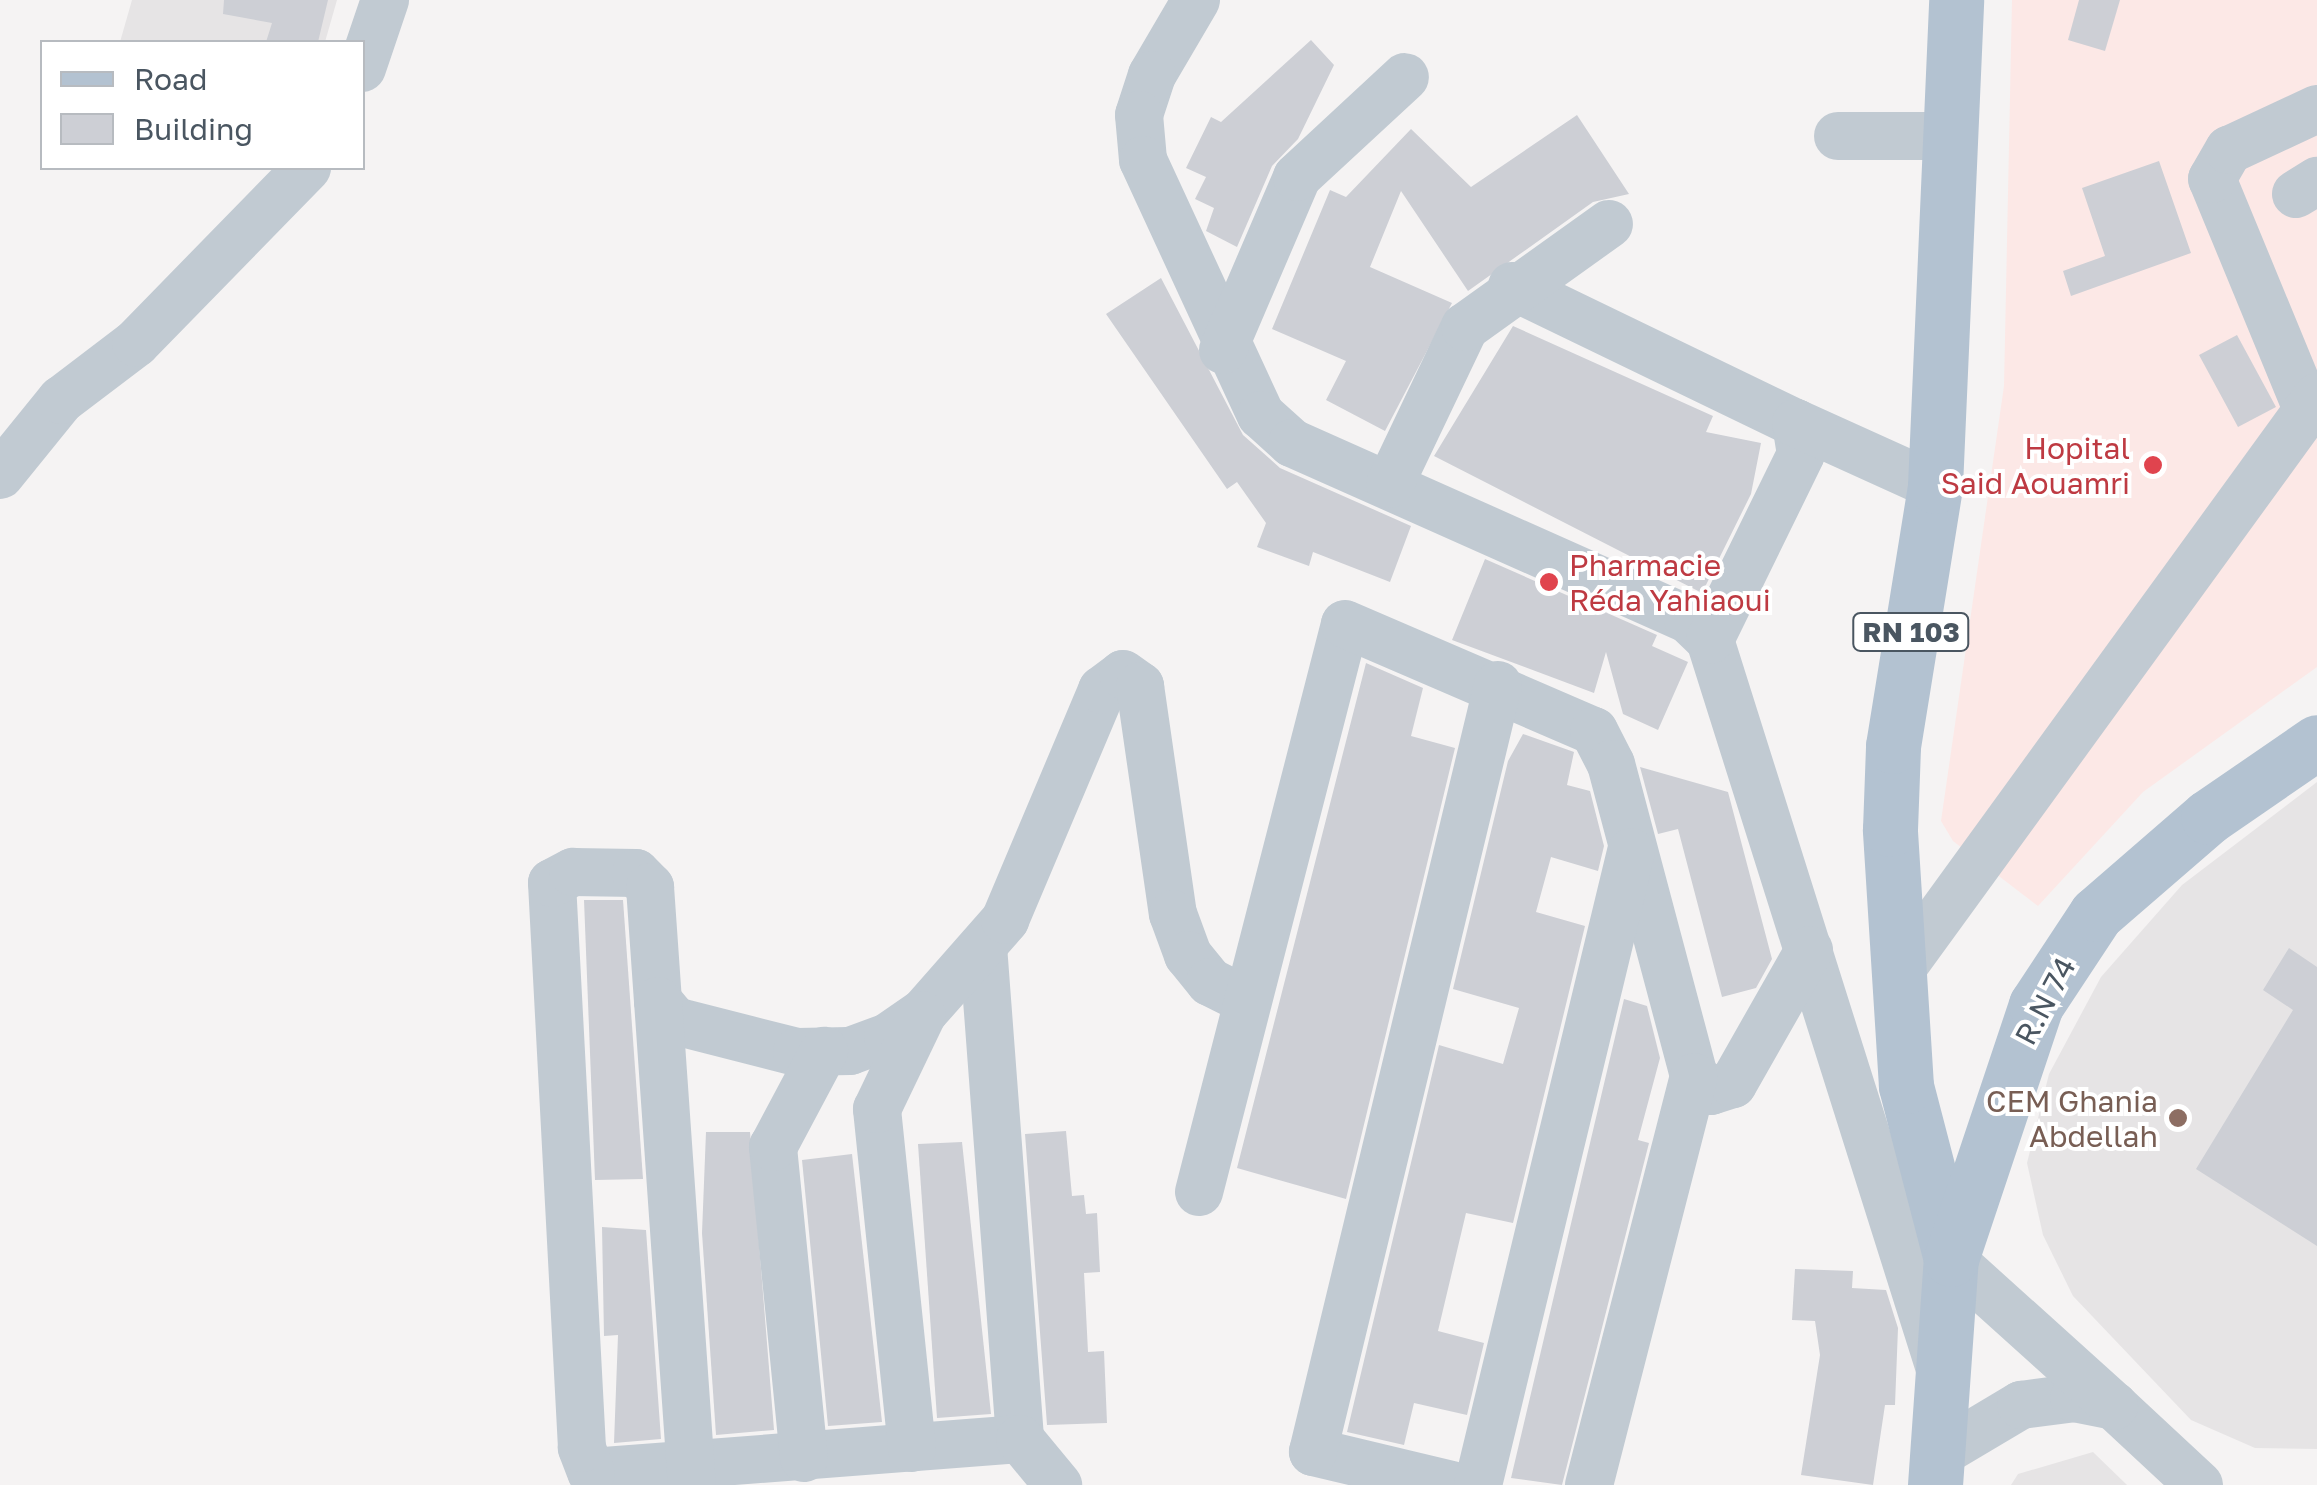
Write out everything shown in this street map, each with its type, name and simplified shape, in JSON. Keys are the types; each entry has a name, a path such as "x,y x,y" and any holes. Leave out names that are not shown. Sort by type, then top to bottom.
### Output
{"main road":[{"name":"RN 103","path":"1951,1259 1906,1086 1897,975 1893,746 1936,486 1956,0"},
{"name":"R.N 74","path":"1936,1470 1951,1259 2036,1005 2096,914 2208,817 2317,742"}],"street":[{"path":"365,59 385,0"},
{"path":"1196,0 1152,75 1139,115 1143,160 1224,350 1261,415 1292,442 1688,618 1710,640 1942,1378"},
{"path":"1224,350 1304,165 1405,77"},
{"path":"1897,975 2312,403 2212,179 2229,150 2317,109"},
{"path":"1838,136 1950,136"},
{"path":"0,475 61,400 136,343 306,170"},
{"path":"1390,484 1465,327 1512,286 1609,224"},
{"path":"1512,286 1770,402 1796,422 1936,486"},
{"path":"1710,640 1801,454 1796,422"},
{"path":"1199,1192 1344,624 1498,685 1594,731 1632,845 1694,1077 1589,1485"},
{"path":"658,1002 676,1021 824,1051 888,1038 924,1012 984,946 1028,880 1102,690 1123,674 1144,702 1173,914 1188,955 1210,982 1246,1000"},
{"path":"1452,1485 1309,1469 1498,685"},
{"path":"1478,1485 1632,845"},
{"path":"694,1476 650,886 636,873 572,872 552,883 582,1448 591,1472 607,1476 694,1476 804,1458 1020,1439"},
{"path":"984,946 1020,1439 1058,1485"},
{"path":"1694,1077 1711,1091 1734,1084 1809,950"},
{"path":"912,1448 877,1110 924,1012"},
{"path":"804,1458 774,1147 824,1051"},
{"path":"1951,1259 2199,1485"},
{"path":"1936,1470 2022,1405 2074,1398 2114,1406"}],"shaded area":[{"path":"132,0 337,0 326,40 121,40"},
{"name":"Hopital Said Aouamri","path":"2012,0 2317,0 2317,667 2143,792 2038,906 1953,841 1941,821 2004,386"},
{"name":"CEM Ghania Abdellah","path":"2317,782 2317,1449 2255,1448 2191,1420 2073,1296 2043,1235 2027,1163 2049,1074 2101,977 2182,885"},
{"path":"2093,1452 2127,1485 2011,1485 2018,1474"}],"building":[{"path":"224,0 328,0 318,40 267,40 272,23 223,14"},
{"path":"2079,0 2120,0 2105,51 2068,40"},
{"path":"1311,40 1334,65 1298,139 1272,166 1237,247 1206,231 1214,208 1195,199 1206,177 1186,168 1211,117 1221,122"},
{"path":"1577,115 1629,194 1593,202 1468,291 1401,191 1370,267 1452,303 1385,431 1326,400 1346,361 1272,329 1330,190 1346,197 1411,129 1471,187"},
{"path":"2159,161 2191,253 2071,296 2063,271 2105,256 2082,188"},
{"path":"1161,278 1243,435 1280,468 1411,526 1390,582 1313,552 1309,566 1257,547 1266,523 1237,482 1227,489 1106,314"},
{"path":"1513,326 1713,416 1706,432 1761,443 1751,494 1702,593 1434,456"},
{"path":"2237,335 2276,407 2238,427 2199,355"},
{"path":"1485,559 1657,635 1652,646 1688,662 1658,730 1623,714 1606,652 1594,693 1452,640"},
{"path":"1366,663 1423,688 1411,736 1455,748 1346,1199 1237,1168"},
{"path":"1523,734 1574,752 1567,785 1590,791 1604,846 1598,871 1551,857 1536,912 1585,926 1513,1223 1466,1213 1438,1331 1484,1343 1467,1415 1414,1403 1404,1445 1347,1432 1439,1045 1503,1064 1519,1008 1453,989 1508,761"},
{"path":"1640,767 1728,792 1772,959 1756,988 1722,997 1678,829 1658,834"},
{"path":"584,900 623,900 643,1179 595,1180"},
{"path":"2289,948 2317,967 2317,1246 2196,1169 2293,1010 2263,990"},
{"path":"1624,999 1647,1006 1660,1058 1638,1140 1649,1143 1562,1485 1511,1478"},
{"path":"1066,1131 1072,1196 1084,1195 1086,1214 1097,1213 1100,1272 1084,1273 1088,1352 1104,1351 1107,1423 1047,1425 1025,1134"},
{"path":"706,1132 750,1132 774,1430 716,1435 702,1233"},
{"path":"962,1142 991,1414 937,1418 918,1144"},
{"path":"852,1154 882,1422 828,1426 802,1160"},
{"path":"602,1227 646,1230 661,1439 614,1443 618,1335 604,1336"},
{"path":"1795,1269 1853,1271 1852,1288 1886,1290 1898,1328 1895,1405 1885,1405 1873,1485 1801,1475 1820,1355 1815,1321 1792,1320"}],"place":[{"name":"Hopital Said Aouamri","path":"2153,465"},
{"name":"Pharmacie Réda Yahiaoui","path":"1549,582"},
{"name":"CEM Ghania Abdellah","path":"2178,1118"}]}
